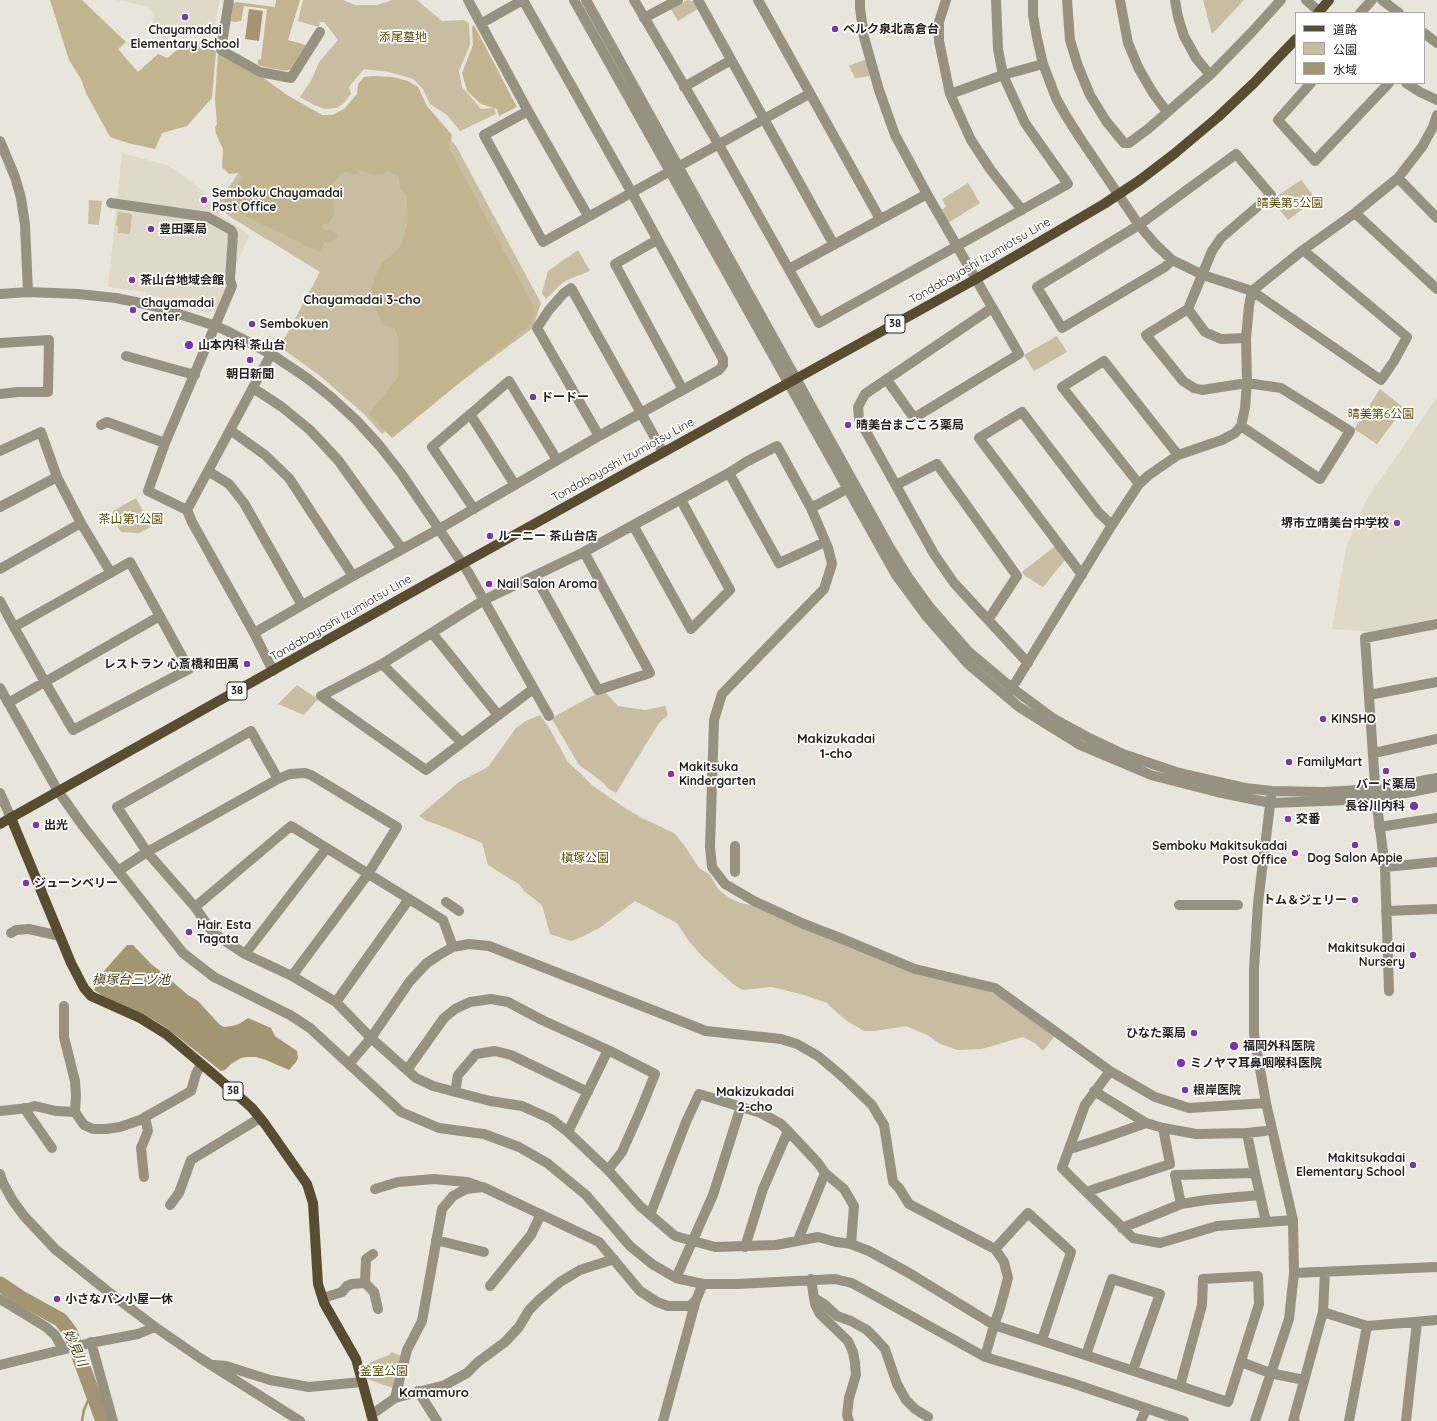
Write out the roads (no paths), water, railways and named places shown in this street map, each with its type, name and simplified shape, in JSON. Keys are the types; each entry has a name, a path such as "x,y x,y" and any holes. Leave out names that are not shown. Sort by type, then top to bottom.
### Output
{"main road":[{"path":"1321,12 1329,0"},
{"name":"Tondabayashi Izumiotsu Line","path":"0,824 462,564 976,279 1104,204 1174,154 1218,117 1254,83 1295,39"},
{"name":"38","path":"11,818 80,982 88,993 140,1018 166,1034 240,1098 260,1118 306,1184 313,1203 318,1284 323,1298 354,1354 372,1418"}],"street":[{"path":"229,0 221,50 260,72 291,78 320,32"},
{"path":"468,0 482,23 528,111 588,216"},
{"path":"254,633 515,486 599,436 719,370 723,365 723,358 523,0 482,23"},
{"path":"574,0 670,172 908,577 928,605 968,651 1009,692 1019,707 1080,745 1151,775 1217,792 1271,803 1437,787"},
{"path":"586,0 679,167 793,381 847,489 896,575 927,617 968,664 1009,692 1087,738 1123,754 1179,773 1245,788 1272,791 1376,794 1437,778"},
{"path":"634,0 719,145 819,323 1068,184 1025,123 1003,75 998,49 996,0"},
{"path":"644,18 678,0"},
{"path":"698,0 834,245"},
{"path":"758,0 880,219"},
{"path":"860,0 864,37 881,97 895,135 927,194 1019,354 914,418 887,380"},
{"path":"946,0 939,22 939,41 950,94 971,140 990,169 1022,210"},
{"path":"1033,0 1033,15 1037,38 1043,64 1054,92 1066,116 1139,224 1155,244 1172,260 1203,275 1252,291 1381,380 1394,361 1407,336 1303,250"},
{"path":"1067,0 1070,40 1078,66 1090,95 1106,121 1124,143 1129,143 1210,75 1281,0"},
{"path":"1120,0 1128,43 1139,69 1153,93 1167,112"},
{"path":"1175,0 1178,17 1184,36 1196,58 1210,75"},
{"path":"1306,0 1319,12"},
{"path":"1361,12 1372,0"},
{"path":"1382,0 1398,12"},
{"path":"1425,34 1437,43"},
{"path":"684,87 731,60"},
{"path":"950,94 1003,75 1043,64"},
{"path":"1310,84 1278,120 1315,161 1388,84"},
{"path":"1408,84 1437,100"},
{"path":"528,111 484,135 543,242 810,94"},
{"path":"1009,692 1112,525 1140,484 1149,475 1178,456 1222,440 1235,433 1241,426 1245,408 1247,383 1246,338 1252,291 1303,250 1355,213 1398,178 1422,147 1437,115"},
{"path":"0,141 15,177 21,198 25,225 28,292"},
{"path":"1172,260 1165,267 1062,328 1038,287 1139,224 1236,154 1271,195 1221,238 1212,251 1188,309 1146,335 1183,381 1194,388 1202,390 1247,383 1281,388 1350,431 1320,479 1241,426"},
{"path":"1398,178 1437,218"},
{"path":"789,269 927,194"},
{"path":"111,203 208,217 231,230 233,238 230,279 232,286 165,444 148,491 187,510 192,522 254,633 273,671"},
{"path":"1355,213 1437,289"},
{"path":"657,240 615,264 683,390"},
{"path":"599,436 537,328 549,310 563,294 571,288 663,452"},
{"path":"0,294 28,292 78,294 116,298 154,306 216,326 271,354 313,383 357,421 379,445 401,473 462,564 484,600 549,716"},
{"path":"992,308 865,394 858,407 859,419 934,554 954,583 1028,662"},
{"path":"1188,309 1205,332 1221,339 1246,338"},
{"path":"0,343 49,340 48,392 18,392 0,394"},
{"path":"187,510 271,354"},
{"path":"126,356 195,375"},
{"path":"1140,484 1062,387 1104,361 1178,456"},
{"path":"474,509 432,447 509,381 557,460"},
{"path":"253,388 282,407 314,435 338,460 402,549"},
{"path":"1082,575 979,438 1022,412 1099,513 1112,525"},
{"path":"470,414 515,486"},
{"path":"101,425 107,422 165,444"},
{"path":"230,430 265,455 289,478 353,576"},
{"path":"0,451 41,432 58,477 81,523 110,573"},
{"path":"533,689 426,770 321,696 382,664 484,600 584,552 777,446 811,508 828,548 832,564 824,589 722,694 714,720 710,847 712,867 725,884 754,901 804,924 915,969 995,988 1110,1071 1155,1097 1189,1108 1266,1103"},
{"path":"896,485 937,464 1018,576 988,620"},
{"path":"208,471 229,484 244,503 302,605"},
{"path":"729,472 779,563 825,542"},
{"path":"0,507 58,477"},
{"path":"811,508 847,489"},
{"path":"633,525 691,629 730,590 681,500"},
{"path":"0,569 81,523"},
{"path":"536,576 598,690 650,673 584,552"},
{"path":"0,601 14,627 45,682 73,730 189,669 130,562 14,627"},
{"path":"8,703 160,616"},
{"path":"1389,991 1384,867 1376,794 1365,638 1437,624"},
{"path":"432,633 498,716"},
{"path":"382,664 462,743"},
{"path":"1369,696 1437,682"},
{"path":"0,688 58,791 183,953 214,977 290,1015 310,1028 401,1112 439,1128 484,1134 519,1147 547,1163 586,1196 630,1246 652,1264 676,1278 703,1284 737,1284 811,1279 834,1279 852,1283 985,1357 1072,1383 1184,1421"},
{"path":"278,780 251,731 117,807 147,852 195,907 213,933 245,954 292,976 336,1002 371,1038 416,1078 433,1086 455,1092 490,1101 522,1106 551,1119 568,1132 608,1170 640,1206 675,1236 715,1247 776,1245 818,1237 850,1244 869,1251 909,1273 994,1325 1228,1402 1259,1304 1258,1276 1203,1279 1202,1305 1180,1386"},
{"path":"1374,753 1437,740"},
{"path":"118,870 147,852 290,774 305,773 311,775 397,827 368,874 292,976"},
{"path":"1255,1421 1289,1319 1294,1273 1293,1220 1266,1103 1254,1034 1254,969 1258,904 1272,791"},
{"path":"0,793 11,818"},
{"path":"1379,827 1437,818"},
{"path":"195,907 291,826 443,920 453,947"},
{"path":"735,846 735,872"},
{"path":"245,954 326,849"},
{"path":"1384,867 1437,862"},
{"path":"336,1002 409,899"},
{"path":"446,902 459,911"},
{"path":"1179,905 1238,905"},
{"path":"1386,911 1437,909"},
{"path":"11,933 16,930 29,929 60,936"},
{"path":"349,1064 371,1038 410,981 427,963 453,947 469,944 489,946 706,1031 781,1039 797,1044 818,1056 844,1077 872,1105 884,1125 893,1182 899,1188 909,1204 995,1249 1004,1262 1008,1278 985,1357"},
{"path":"407,1070 444,1018 455,1009 470,1002 491,999 508,1002 542,1020 608,1050 655,1074 622,1152 608,1170"},
{"path":"64,1006 64,1037 75,1081 75,1112 84,1125 93,1129 120,1127 145,1117 191,1091 196,1074 201,1064"},
{"path":"568,1132 608,1050"},
{"path":"455,1092 458,1075 476,1054 495,1051 511,1055 588,1092"},
{"path":"1110,1071 1085,1105 1062,1168 1133,1238 1160,1243 1216,1226 1293,1220"},
{"path":"1094,1092 1146,1122 1162,1128 1196,1134 1265,1131"},
{"path":"650,1214 686,1122 699,1094 761,1113 781,1124 818,1163 825,1173 844,1189 854,1206 850,1244"},
{"path":"0,1110 35,1106 56,1111 75,1112"},
{"path":"676,1278 713,1194 741,1106"},
{"path":"24,1108 52,1148"},
{"path":"144,1177 141,1148 148,1130 145,1117"},
{"path":"170,1205 179,1193 191,1160 260,1118"},
{"path":"1070,1149 1146,1122"},
{"path":"1162,1128 1170,1164 1175,1175 1181,1204"},
{"path":"745,1247 763,1189 788,1131"},
{"path":"1246,1133 1266,1222"},
{"path":"1086,1192 1170,1164"},
{"path":"1175,1175 1255,1172"},
{"path":"798,1240 825,1173"},
{"path":"0,1174 12,1201 24,1216 56,1249 106,1290 155,1327 300,1421"},
{"path":"375,1189 398,1182 434,1179 467,1182 483,1187 599,1242 640,1290 657,1302 668,1306 690,1306 696,1300"},
{"path":"395,1398 407,1350 422,1321 442,1209 453,1196 466,1189 483,1187"},
{"path":"1122,1228 1181,1204 1260,1195"},
{"path":"995,1249 1028,1213 1071,1252 1042,1340"},
{"path":"490,1286 531,1235 541,1214"},
{"path":"436,1240 484,1252"},
{"path":"373,1254 366,1258 365,1283 374,1292 378,1309"},
{"path":"372,1418 395,1398 445,1384 467,1372 505,1342 519,1327 529,1310 560,1282 580,1270 614,1259"},
{"path":"1294,1273 1437,1267"},
{"path":"1295,1421 1293,1421 1323,1312 1325,1272"},
{"path":"811,1279 814,1298 820,1314 848,1341 855,1363 856,1375 849,1398 847,1414 849,1421"},
{"path":"1086,1355 1112,1279 1160,1294 1133,1370"},
{"path":"323,1298 342,1292 347,1286 352,1284 365,1283"},
{"path":"663,1421 696,1300 703,1284"},
{"path":"814,1298 824,1304 837,1316 851,1320 867,1330 877,1340 885,1349 897,1384 906,1400 915,1409 928,1417"},
{"path":"0,1299 46,1327 55,1335 63,1349"},
{"path":"1323,1312 1366,1326 1437,1320"},
{"path":"1406,1421 1417,1322"},
{"path":"1349,1421 1366,1326"},
{"path":"0,1365 90,1342 138,1334 155,1327"},
{"path":"90,1342 113,1421"},
{"path":"1241,1362 1270,1373 1304,1380"},
{"path":"210,1364 226,1366 270,1380 309,1387 362,1382"},
{"path":"418,1391 437,1421"},
{"path":"1141,1421 1146,1409"}],"water":[{"path":"249,9 263,11 259,41 245,39"},
{"name":"槇塚台三ツ池","path":"127,945 133,945 151,964 188,995 198,1001 219,1024 224,1027 239,1024 248,1018 271,1028 275,1036 297,1051 298,1058 296,1062 289,1070 266,1060 256,1057 247,1057 241,1058 225,1070 221,1071 168,1029 152,1019 103,996 94,990 99,980 97,979"}],"waterway":[{"name":"妙見川","path":"0,1284 21,1298 61,1320 70,1332 103,1421"},
{"path":"82,1421 84,1410 92,1391"}],"place":[{"name":"Chayamadai Elementary School","path":"185,17"},
{"name":"ベルク泉北高倉台","path":"835,29"},
{"name":"Semboku Chayamadai Post Office","path":"204,200"},
{"name":"豊田薬局","path":"151,229"},
{"name":"茶山台地域会館","path":"132,280"},
{"name":"Chayamadai Center","path":"133,310"},
{"name":"Sembokuen","path":"252,324"},
{"name":"山本内科 茶山台","path":"189,345"},
{"name":"朝日新聞","path":"250,360"},
{"name":"ドードー","path":"533,397"},
{"name":"晴美台まごころ薬局","path":"848,425"},
{"name":"堺市立晴美台中学校","path":"1397,523"},
{"name":"ルーニー 茶山台店","path":"490,536"},
{"name":"Nail Salon Aroma","path":"489,584"},
{"name":"レストラン 心斎橋和田萬","path":"247,664"},
{"name":"KINSHO","path":"1323,719"},
{"name":"FamilyMart","path":"1289,762"},
{"name":"バード薬局","path":"1386,771"},
{"name":"Makitsuka Kindergarten","path":"671,774"},
{"name":"長谷川内科","path":"1414,806"},
{"name":"交番","path":"1288,819"},
{"name":"出光","path":"36,825"},
{"name":"Dog Salon Appie","path":"1355,845"},
{"name":"Semboku Makitsukadai Post Office","path":"1295,853"},
{"name":"ジューンベリー","path":"26,883"},
{"name":"トム＆ジェリー","path":"1355,900"},
{"name":"Hair. Esta Tagata","path":"189,932"},
{"name":"Makitsukadai Nursery","path":"1413,955"},
{"name":"ひなた薬局","path":"1194,1033"},
{"name":"福岡外科医院","path":"1234,1046"},
{"name":"ミノヤマ耳鼻咽喉科医院","path":"1181,1063"},
{"name":"根岸医院","path":"1185,1090"},
{"name":"Makitsukadai Elementary School","path":"1413,1165"},
{"name":"小さなパン小屋一休","path":"57,1299"}],"district":[{"name":"Chayamadai 3-cho","path":"362,300"},
{"name":"Makizukadai 1-cho","path":"836,746"},
{"name":"Makizukadai 2-cho","path":"755,1100"},
{"name":"Kamamuro","path":"434,1393"}],"park label":[{"name":"添尾墓地","path":"403,37"},
{"name":"晴美第5公園","path":"1290,203"},
{"name":"晴美第6公園","path":"1381,414"},
{"name":"茶山第1公園","path":"131,519"},
{"name":"槇塚公園","path":"585,858"},
{"name":"釜室公園","path":"384,1371"}]}
